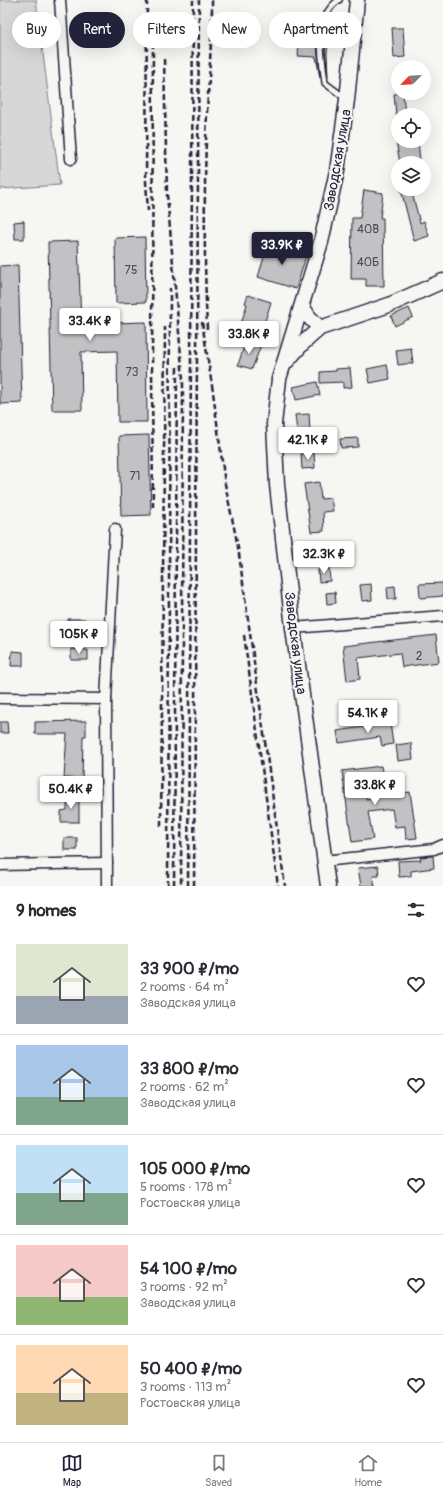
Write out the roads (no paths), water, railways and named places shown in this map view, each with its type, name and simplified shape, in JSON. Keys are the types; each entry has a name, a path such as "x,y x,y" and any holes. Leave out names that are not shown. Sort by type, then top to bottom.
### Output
{"main road":[{"name":"Заводская улица","path":"328,886 293,628 273,440 275,408 280,379 321,242 337,171 347,100 356,0"},
{"path":"284,364 297,349 320,328 389,305 443,281"},
{"path":"302,306 309,317 320,328"}],"street":[{"path":"60,0 71,159"},
{"path":"107,886 106,699 115,529"},
{"path":"293,628 443,616"},
{"path":"0,698 106,699"},
{"path":"324,861 434,849 443,845"},
{"path":"0,865 107,863"}],"lane":[{"path":"339,0 332,4 323,18 321,53 325,83 347,100"}],"railway":[{"path":"147,0 146,182 148,211"},
{"path":"188,886 193,0"},
{"path":"194,886 199,0"},
{"path":"207,329 205,194 212,0"},
{"path":"153,48 153,507"},
{"path":"164,59 167,194 183,379 181,886"},
{"path":"168,886 170,288"},
{"path":"202,322 225,484 238,547 285,886"},
{"path":"161,826 165,327"},
{"path":"174,886 177,364"},
{"path":"244,635 278,886"}]}
